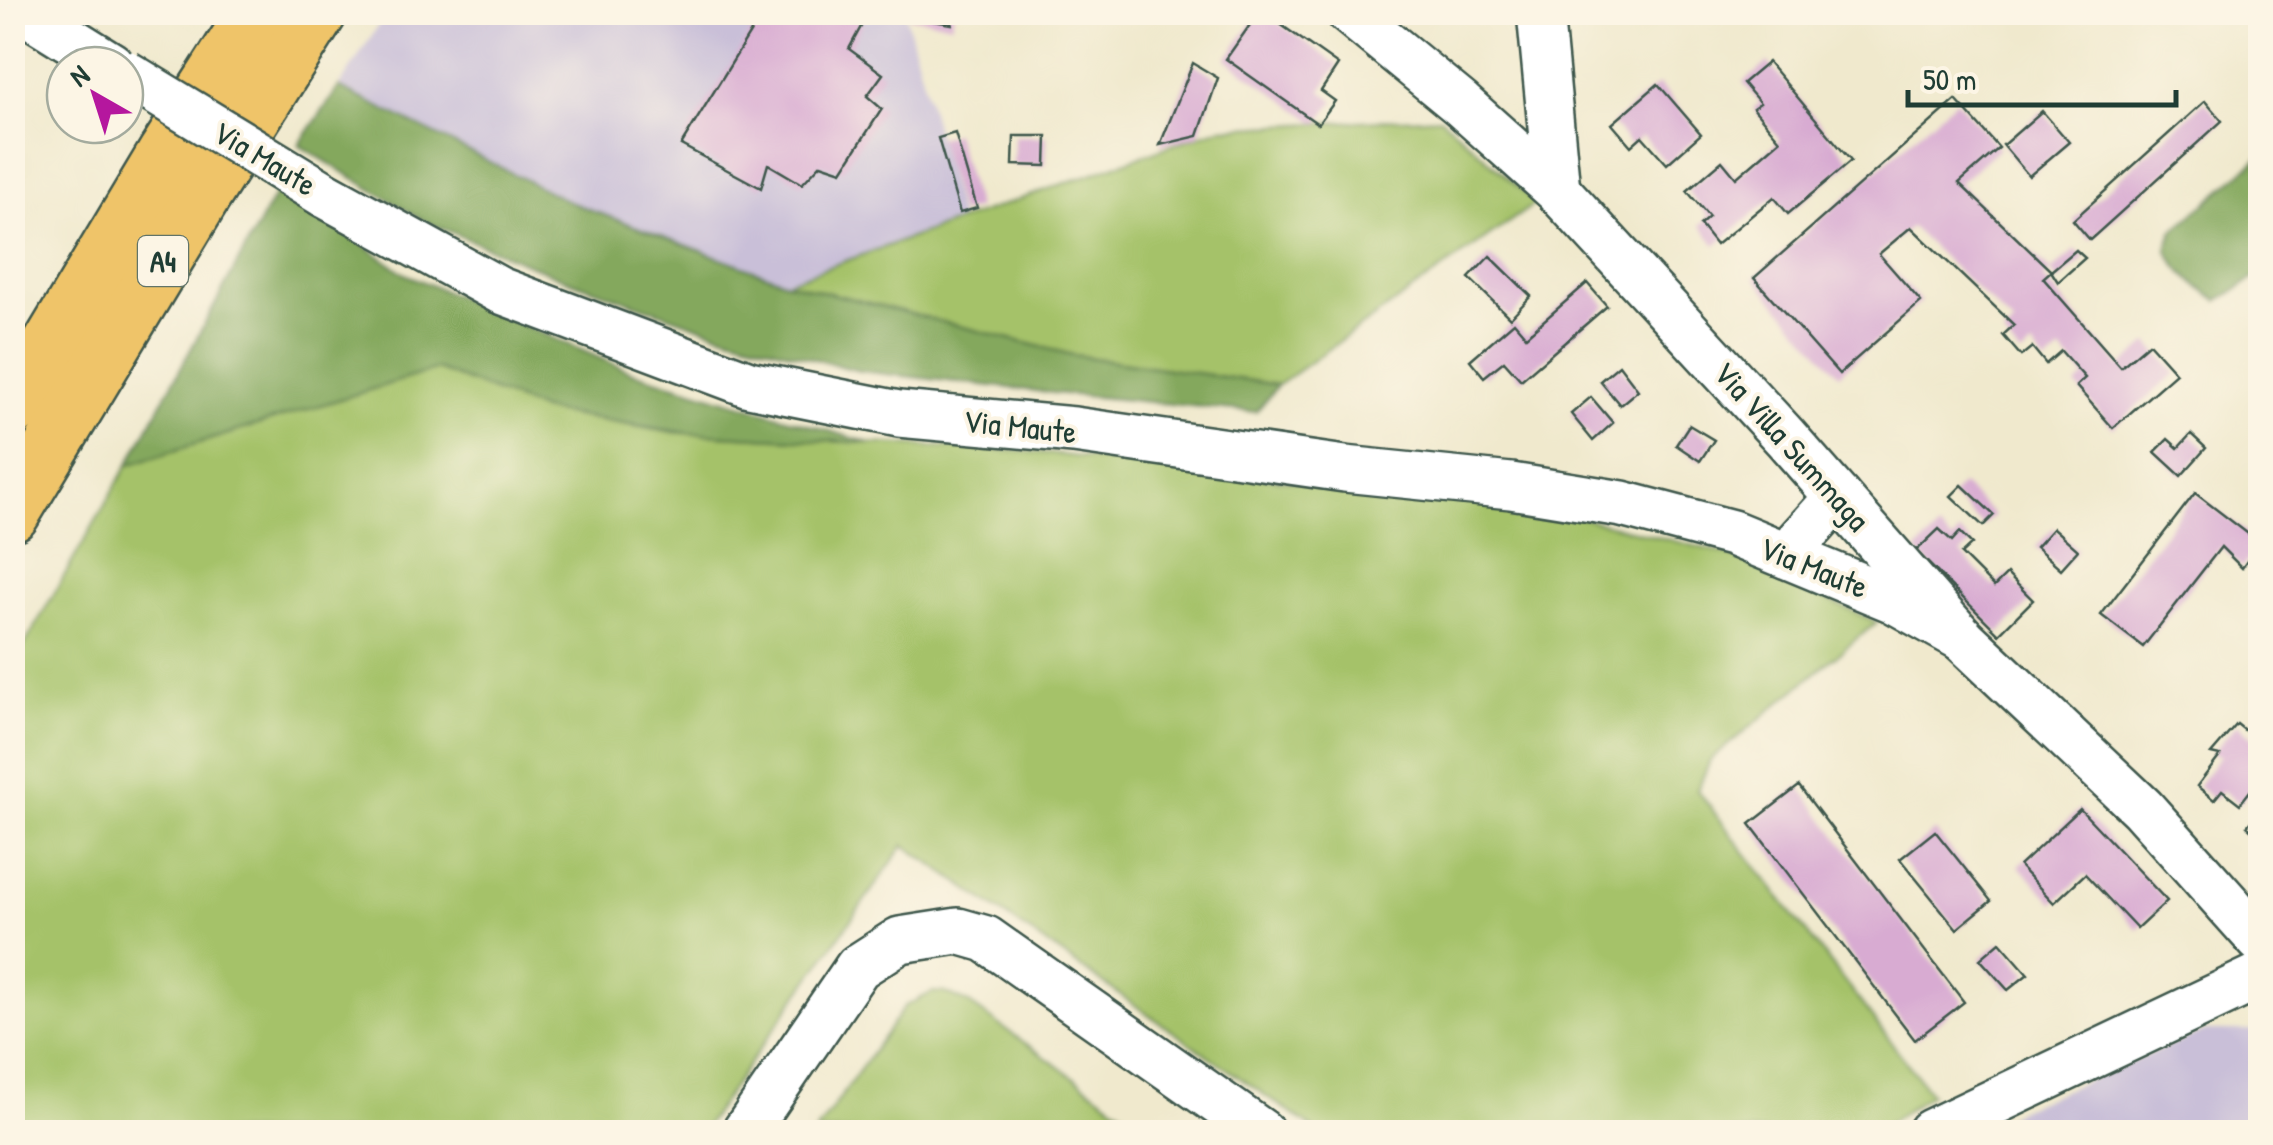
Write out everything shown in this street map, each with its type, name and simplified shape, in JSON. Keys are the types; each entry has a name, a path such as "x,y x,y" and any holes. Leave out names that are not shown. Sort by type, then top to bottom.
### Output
{"highway":[{"name":"A4","path":"12,409 256,12"},
{"name":"A4","path":"12,513 318,12"}],"street":[{"name":"Via Maute","path":"26,12 79,45"},
{"name":"Via Villa Summaga","path":"1349,12 1558,190 1962,638 2142,808 2260,940"},
{"path":"1540,12 1558,190"},
{"name":"Via Maute","path":"145,85 324,194 499,290 749,384 900,414 1074,430 1345,469 1512,486 1622,504 1732,534 1786,555 1894,600 1962,638"},
{"path":"1786,555 1838,497"},
{"path":"744,1132 858,967 900,940 958,931 986,939 1261,1132"},
{"path":"1931,1132 2260,976"}],"shaded area":[{"path":"386,13 905,13 961,224 786,282 572,203 339,87"},
{"path":"2206,1031 2260,1031 2260,1132 1979,1132 2022,1108"}],"green space":[{"path":"339,87 572,203 786,282 1073,355 1278,385 1256,412 859,371 722,334 557,276 424,221 299,145"},
{"path":"1440,117 1536,203 1278,385 1073,355 786,282 1220,128"},
{"path":"2260,157 2260,275 2218,301 2189,279 2167,249 2173,231"},
{"path":"280,185 405,274 632,372 870,443 687,433 542,410 437,369 128,465"},
{"path":"437,369 542,410 667,432 1035,452 1550,510 1727,554 1877,622 1711,759 1697,790 1931,1094 1875,1132 1318,1132 904,845 701,1132 13,1132 13,665 128,465"},
{"path":"933,992 968,1003 1152,1132 816,1132 905,1006"}],"building":[{"path":"763,12 845,12 863,23 849,49 883,74 867,96 882,109 842,171 821,164 802,184 768,164 761,188 681,145"},
{"path":"909,12 954,12 952,24 909,17"},
{"path":"1259,12 1338,65 1321,91 1335,101 1318,124 1226,59"},
{"path":"1768,62 1851,161 1788,214 1774,197 1716,245 1700,225 1709,217 1687,191 1722,161 1736,178 1780,140 1753,108 1760,103 1743,83"},
{"path":"1193,63 1218,78 1198,136 1160,145"},
{"path":"1658,84 1701,134 1667,164 1642,136 1631,146 1612,124"},
{"path":"1956,100 1999,148 1959,183 2051,271 2043,278 2121,367 2149,343 2176,373 2113,428 2076,386 2085,378 2061,351 2046,364 2032,347 2021,356 2003,335 2014,325 1911,227 1879,254 1921,302 1839,374 1754,278"},
{"path":"2205,101 2222,121 2090,240 2073,220"},
{"path":"2042,111 2069,142 2029,176 2003,145"},
{"path":"955,133 977,208 960,213 938,138"},
{"path":"1014,136 1047,136 1046,166 1013,165"},
{"path":"2076,250 2085,258 2058,282 2051,271"},
{"path":"1490,256 1531,296 1510,318 1469,278"},
{"path":"1587,283 1607,306 1521,380 1504,361 1484,377 1470,360 1514,322 1526,336"},
{"path":"1619,365 1638,390 1620,405 1600,381"},
{"path":"1591,397 1613,423 1593,441 1571,414"},
{"path":"1689,425 1714,440 1700,461 1676,445"},
{"path":"2191,434 2206,448 2181,476 2155,452 2168,439 2178,448"},
{"path":"1962,485 1994,515 1983,526 1951,496"},
{"path":"2195,493 2260,543 2242,568 2221,547 2143,647 2101,615"},
{"path":"2053,528 2078,550 2061,569 2036,547"},
{"path":"1939,529 1952,541 1960,532 1972,544 1961,554 1994,587 2007,574 2033,600 1999,634 1916,551"},
{"path":"2237,724 2260,743 2260,778 2240,804 2222,790 2214,800 2197,786 2220,756 2211,754"},
{"path":"1799,786 1964,1002 1915,1040 1750,824"},
{"path":"2080,809 2167,901 2137,929 2085,874 2054,903 2019,866"},
{"path":"2260,809 2260,837 2247,826"},
{"path":"1935,831 1991,901 1957,929 1900,859"},
{"path":"2000,942 2028,974 2008,990 1980,959"}]}
